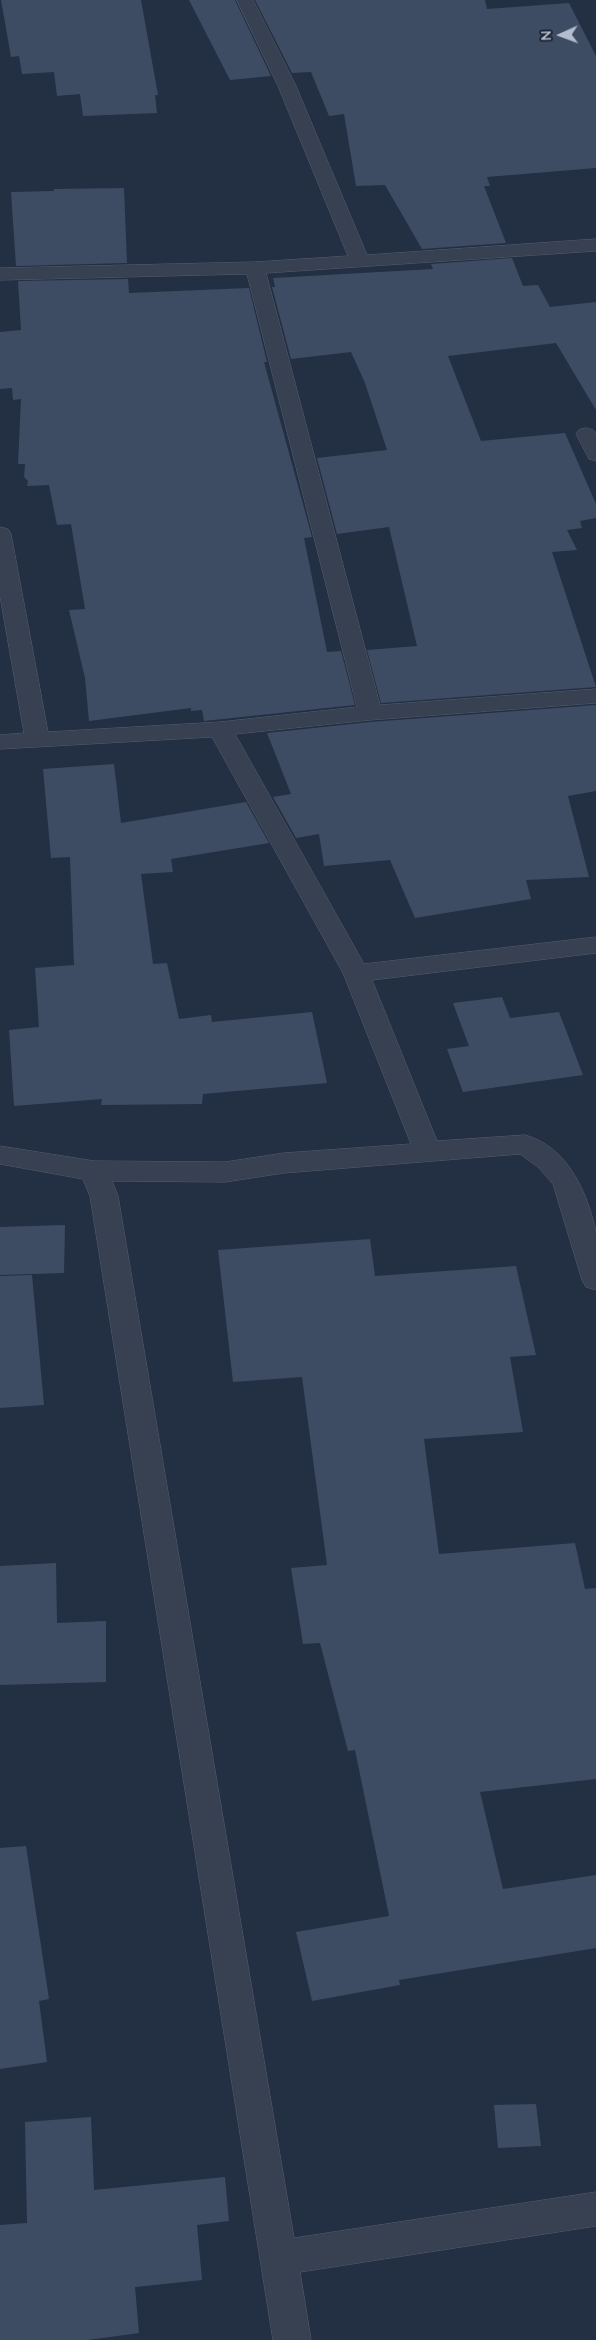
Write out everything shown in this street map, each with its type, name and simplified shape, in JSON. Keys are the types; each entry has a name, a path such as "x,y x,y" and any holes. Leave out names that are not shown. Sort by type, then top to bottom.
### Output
{"street":[{"path":"245,0 287,86 360,262"},
{"path":"0,274 255,268 596,245"},
{"path":"255,268 370,713"},
{"path":"586,434 596,454"},
{"path":"0,534 37,739"},
{"path":"0,742 220,729 370,713 596,696"},
{"path":"220,729 356,973 428,1152"},
{"path":"356,973 596,945"},
{"path":"0,1155 94,1170 225,1172 284,1164 526,1144 548,1160 566,1181 596,1280"},
{"path":"94,1170 104,1196 292,2340"},
{"path":"279,2258 596,2209"}],"building":[{"path":"1,0 141,0 158,95 155,95 157,113 83,116 80,94 57,96 54,72 22,74 19,56 11,57"},
{"path":"189,0 235,0 271,76 230,80"},
{"path":"255,0 485,0 487,9 569,3 596,56 596,168 487,177 490,186 484,186 506,243 422,249 385,185 356,186 344,114 329,116 311,72 292,73"},
{"path":"124,188 127,263 16,266 11,192"},
{"path":"512,258 523,286 538,285 550,307 596,302 596,410 556,343 448,356 481,441 565,433 596,504 596,518 580,521 582,528 567,530 577,550 552,552 596,687 381,703 367,650 417,646 389,527 337,534 317,458 387,450 365,383 351,352 291,359 272,287 275,287 273,278 433,269 431,264"},
{"path":"128,279 129,293 249,288 267,362 264,362 312,537 304,538 327,652 341,651 355,705 204,721 202,710 191,711 191,708 89,721 85,678 69,610 85,609 71,524 57,525 49,485 27,486 28,481 24,477 25,464 18,464 21,399 13,400 12,388 0,389 0,332 21,330 18,281"},
{"path":"596,705 596,791 568,796 589,877 526,880 531,899 415,918 390,860 324,866 319,834 296,838 273,797 291,794 267,733 370,722"},
{"path":"114,764 121,823 246,802 269,843 171,859 173,872 141,874 153,964 167,963 179,1019 211,1015 212,1022 312,1012 327,1083 203,1094 202,1104 101,1105 102,1099 14,1106 9,1030 39,1027 35,968 74,965 70,857 51,858 43,769"},
{"path":"502,997 510,1018 559,1012 583,1075 463,1092 447,1049 469,1046 453,1003"},
{"path":"65,1225 64,1273 0,1275 0,1227"},
{"path":"370,1239 375,1276 516,1266 536,1355 510,1357 523,1432 424,1439 439,1554 575,1543 585,1589 596,1588 596,1779 480,1792 503,1889 596,1875 596,1948 399,1980 400,1985 312,2001 296,1932 389,1916 355,1750 348,1751 320,1643 303,1644 291,1568 327,1565 302,1377 233,1382 218,1250"},
{"path":"32,1275 44,1405 0,1408 0,1276"},
{"path":"56,1563 57,1623 106,1621 106,1682 0,1685 0,1566"},
{"path":"26,1846 49,1999 39,2001 47,2062 0,2069 0,1848"},
{"path":"536,2104 541,2146 498,2148 494,2105"},
{"path":"91,2117 94,2190 225,2177 229,2221 197,2225 202,2280 135,2287 139,2333 88,2340 0,2340 0,2225 27,2223 25,2122"}]}
